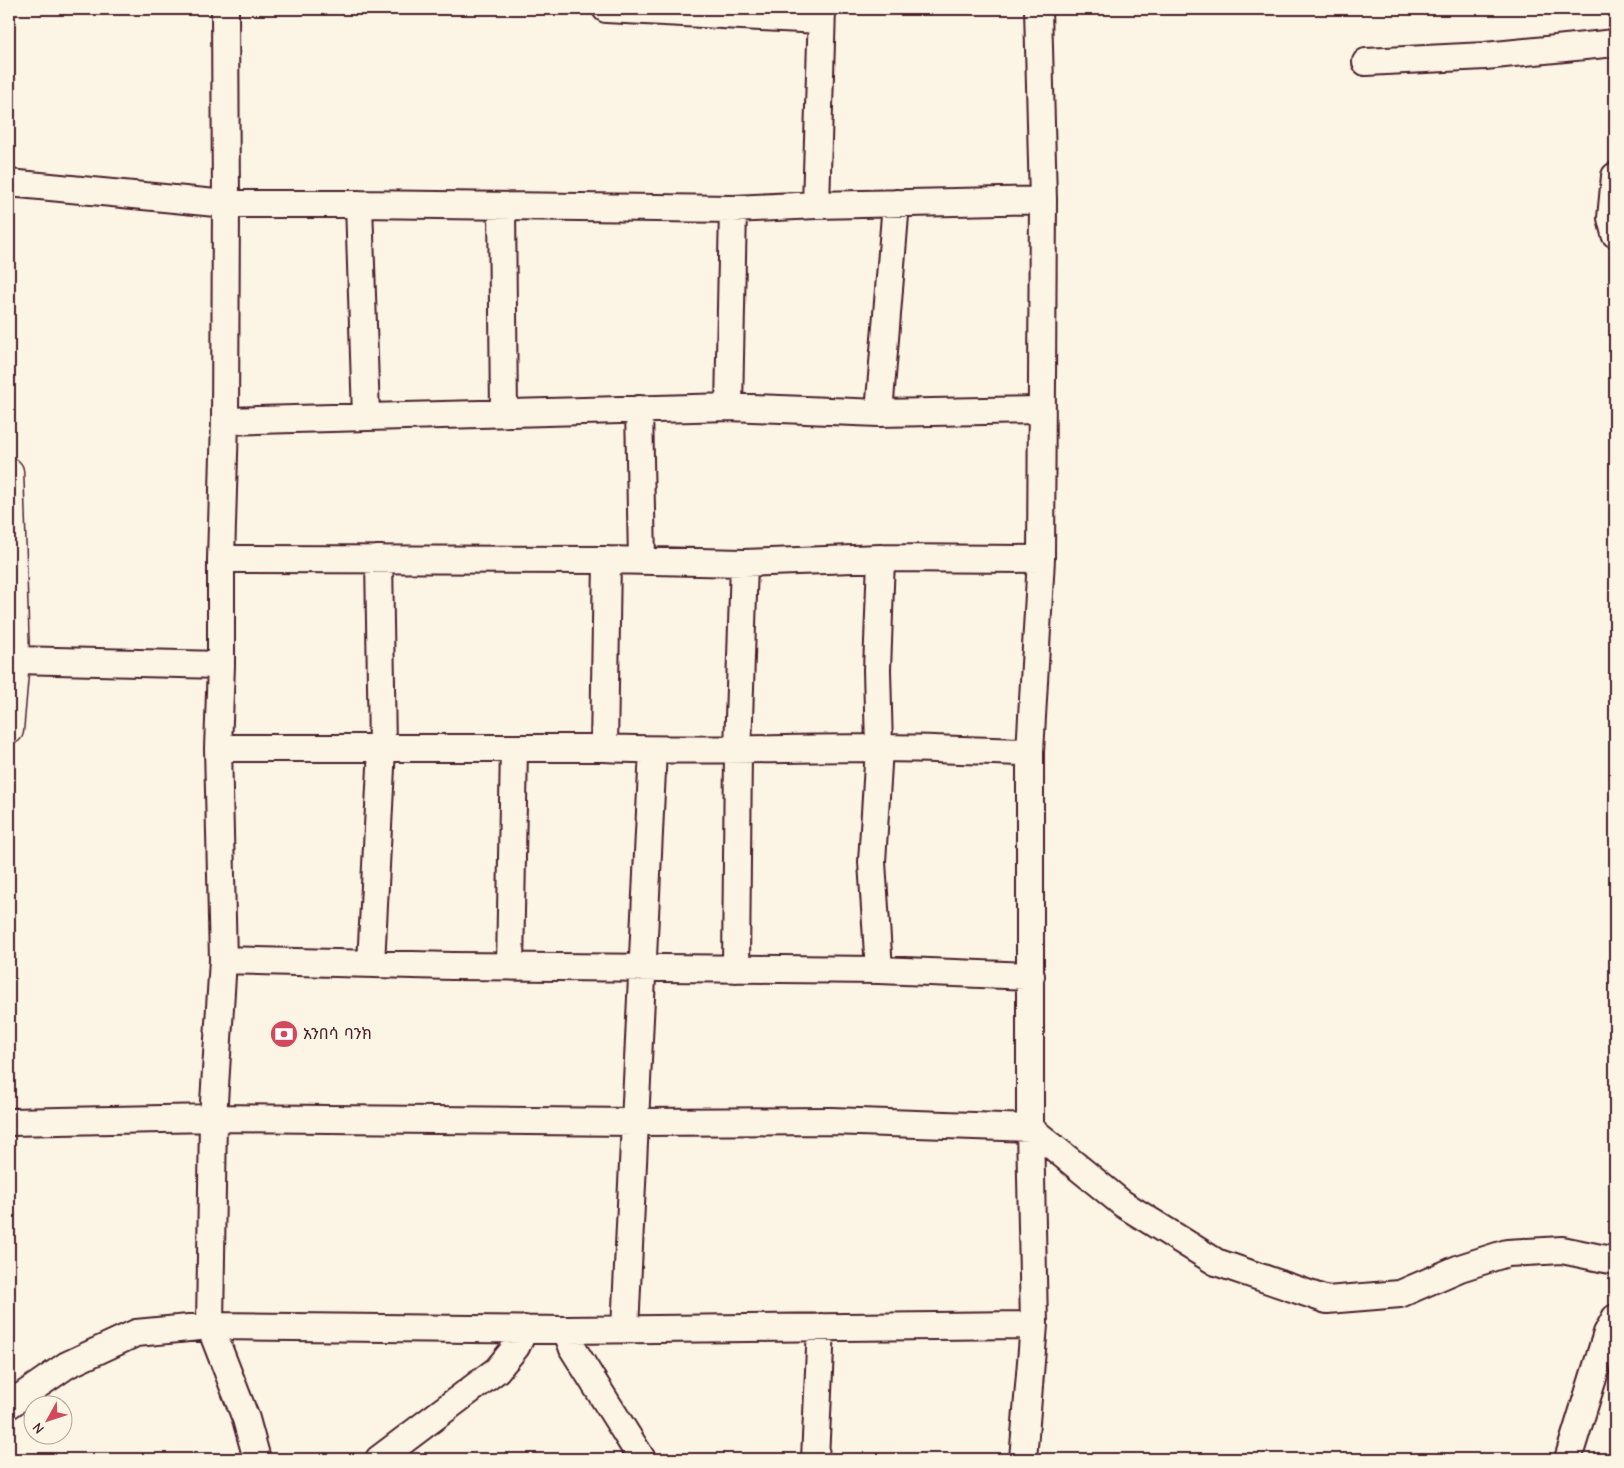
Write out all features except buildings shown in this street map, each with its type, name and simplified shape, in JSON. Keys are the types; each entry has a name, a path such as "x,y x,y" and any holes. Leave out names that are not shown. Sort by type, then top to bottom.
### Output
{"street":[{"path":"225,9 225,421 218,748 223,960 214,1118 210,1326 246,1419 257,1459"},
{"path":"606,9 822,15 816,205"},
{"path":"1023,1459 1034,1325 1030,1128 1030,752 1041,559 1043,200 1038,9"},
{"path":"1366,62 1485,56 1615,42"},
{"path":"1615,176 1611,218 1615,234"},
{"path":"9,183 226,204 733,209 816,205 1043,200"},
{"path":"879,413 896,203"},
{"path":"359,204 366,416"},
{"path":"502,206 504,413"},
{"path":"729,407 733,209"},
{"path":"225,421 729,407 879,413 1041,410"},
{"path":"639,409 642,560"},
{"path":"9,472 11,611 15,660 9,730"},
{"path":"221,559 642,560 744,563 882,558 1041,559"},
{"path":"879,970 872,862 879,748 877,670 882,558"},
{"path":"371,964 382,748 379,559"},
{"path":"604,748 607,560"},
{"path":"736,969 738,750 744,563"},
{"path":"15,660 220,665"},
{"path":"218,748 738,750 879,748 1030,752"},
{"path":"510,966 514,748"},
{"path":"625,1329 652,750"},
{"path":"223,960 371,964 879,970 1031,976"},
{"path":"9,1122 214,1118 636,1122 831,1121 1030,1128 1123,1204 1216,1262 1327,1300 1400,1294 1460,1268 1507,1253 1562,1250 1615,1261"},
{"path":"1568,1459 1607,1333 1615,1318"},
{"path":"9,1405 67,1365 136,1334 210,1326 566,1330 1034,1325"},
{"path":"814,1459 821,1328"},
{"path":"379,1459 496,1370 516,1347 525,1329"},
{"path":"566,1330 573,1349 642,1459"}],"place":[{"name":"አንበሳ ባንክ","path":"284,1034"}]}
